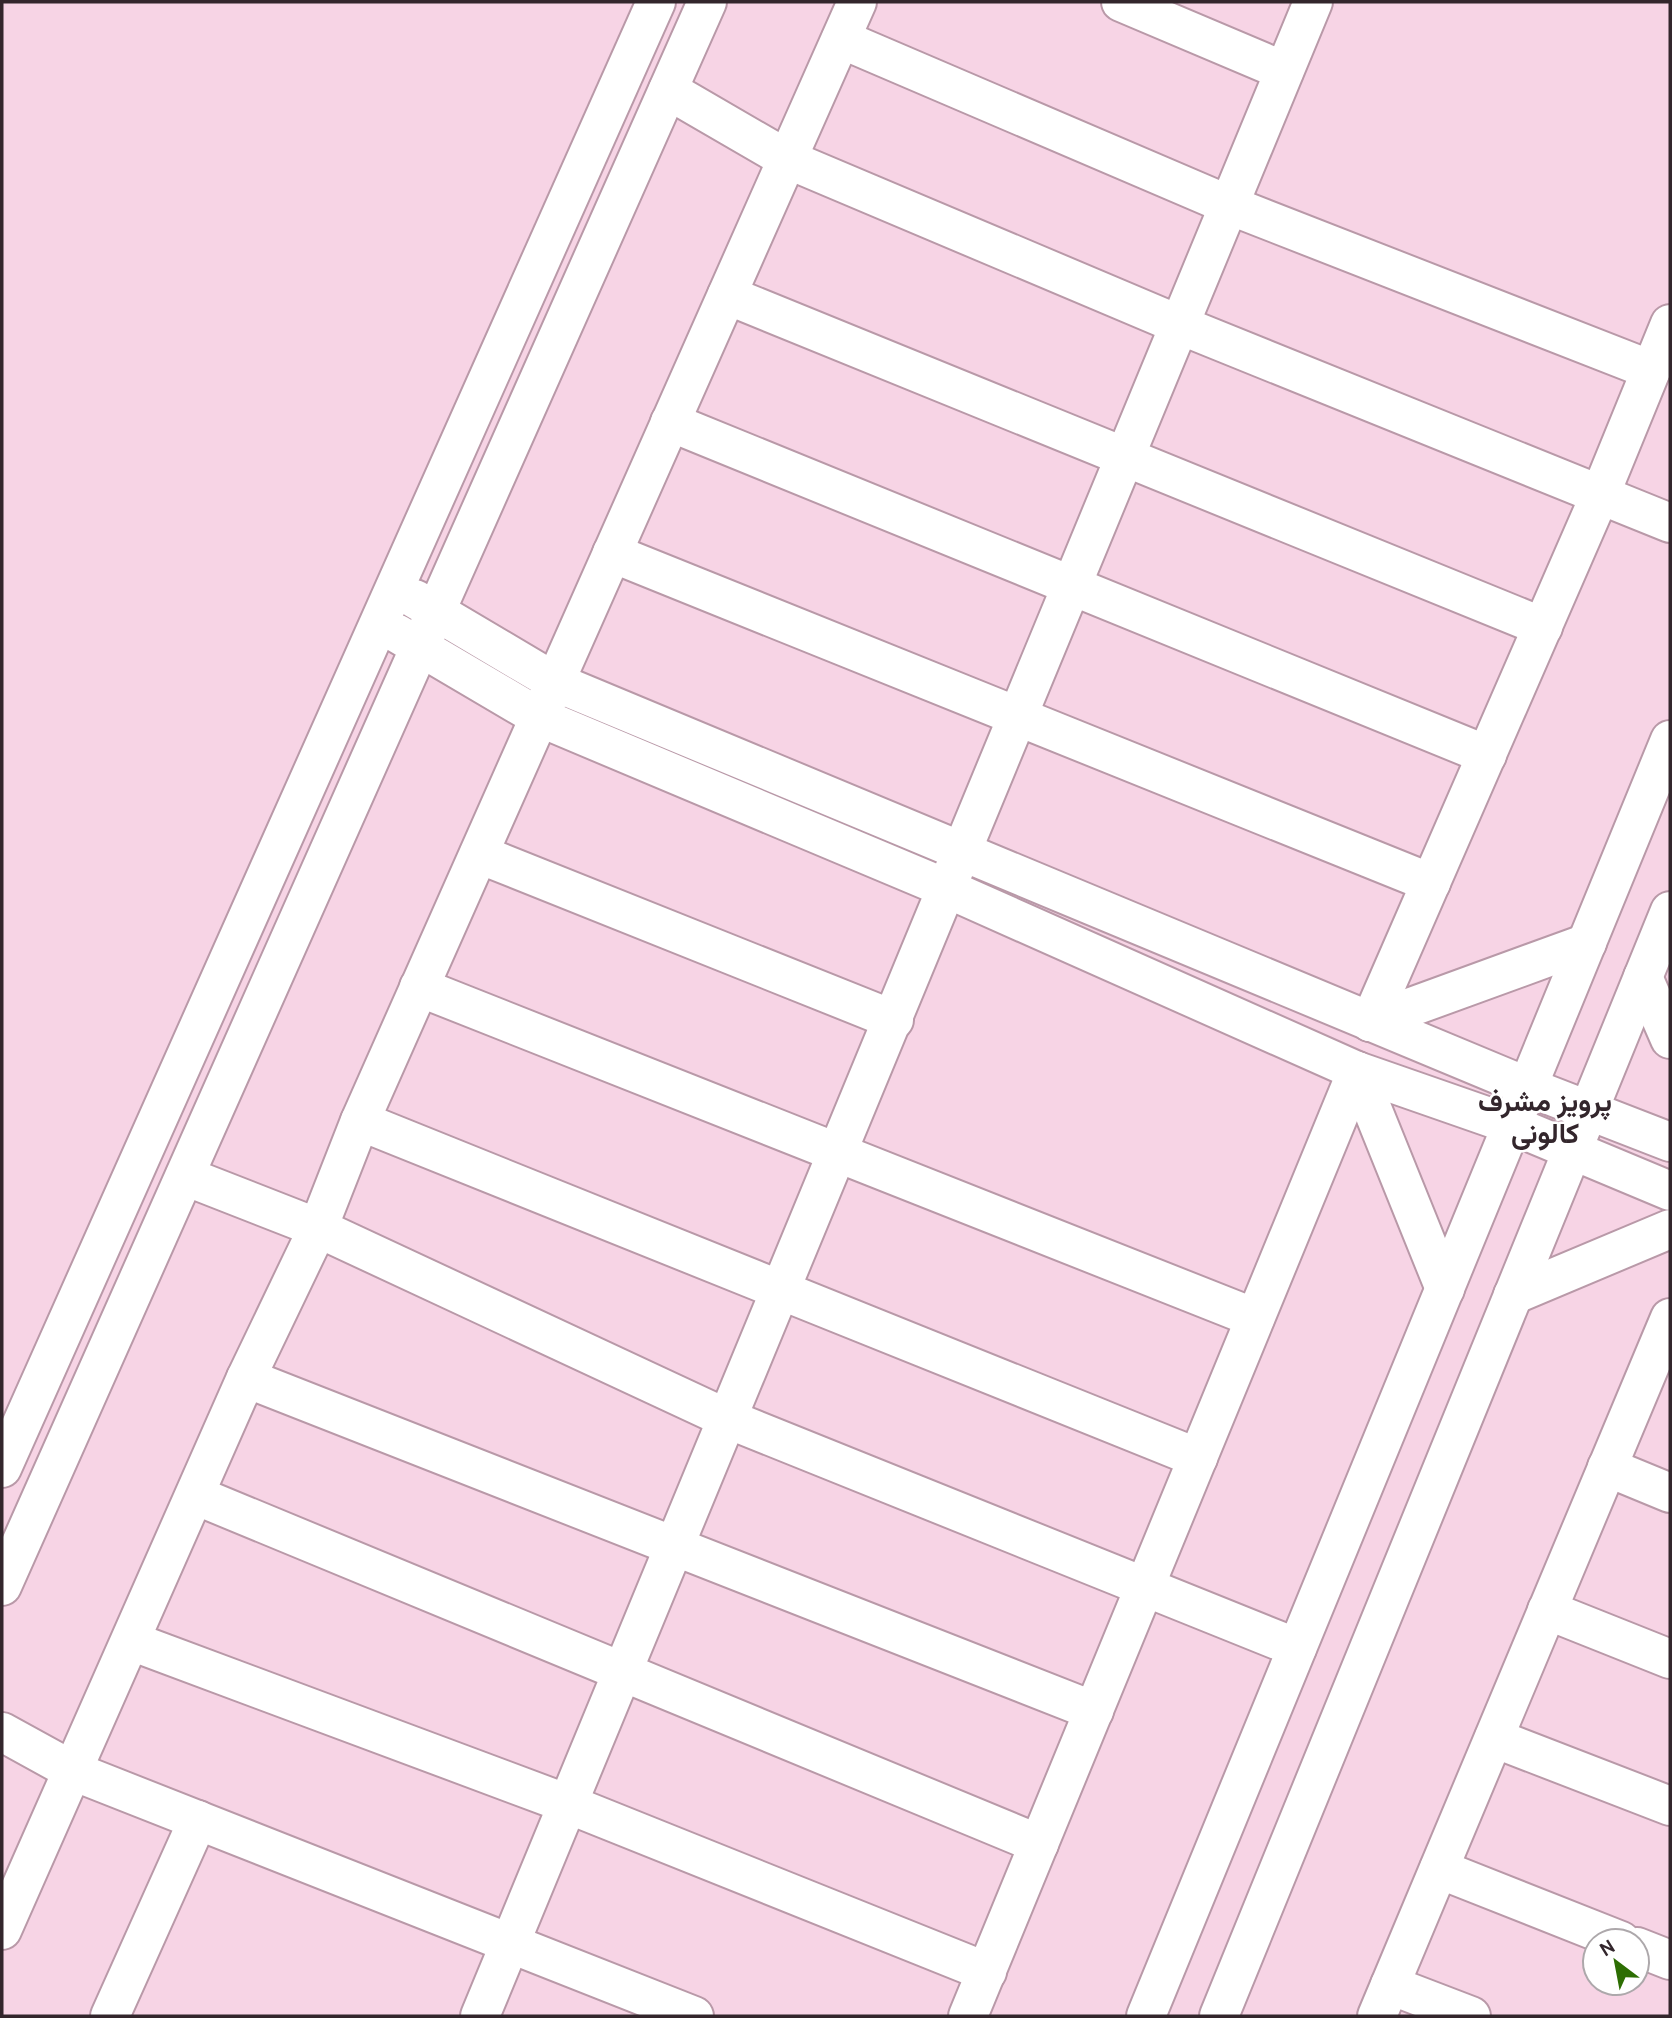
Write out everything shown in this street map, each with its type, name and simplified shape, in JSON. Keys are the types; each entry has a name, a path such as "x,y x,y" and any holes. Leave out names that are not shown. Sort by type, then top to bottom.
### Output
{"street":[{"path":"2,1468 656,2"},
{"path":"2,1586 707,2"},
{"path":"2,1930 246,1378 318,1228 360,1121 857,2"},
{"path":"1121,2 1284,71"},
{"path":"480,2016 1313,2"},
{"path":"841,39 1229,205 1651,370"},
{"path":"668,90 787,159 1180,325 1670,523"},
{"path":"727,295 1543,627"},
{"path":"1370,1022 1600,495 1670,324"},
{"path":"670,422 1487,755"},
{"path":"612,553 1018,719 1431,883"},
{"path":"396,586 435,613 555,682 1370,1022 1670,1142"},
{"path":"379,622 419,649 539,717 948,889 1357,1071 1512,1125 1670,1191"},
{"path":"1146,2016 1670,740"},
{"path":"478,854 894,1020"},
{"path":"1219,2016 1670,911"},
{"path":"1370,1022 1587,943"},
{"path":"1643,976 1670,1039"},
{"path":"419,987 1255,1318"},
{"path":"1357,1071 1445,1289"},
{"path":"968,2016 1357,1071"},
{"path":"360,1121 1198,1458"},
{"path":"185,1176 318,1228 728,1419 1297,1648"},
{"path":"1513,1295 1670,1229"},
{"path":"1471,2016 1384,2001 1607,1467 1667,1332"},
{"path":"246,1378 1094,1711"},
{"path":"1607,1467 1670,1493"},
{"path":"195,1495 1039,1844"},
{"path":"1547,1610 1670,1659"},
{"path":"131,1641 568,1804 987,1972"},
{"path":"2,1732 73,1770 694,2016"},
{"path":"1494,1738 1670,1806"},
{"path":"110,2016 198,1820"},
{"path":"1439,1869 1586,1927"},
{"path":"1651,1953 1670,1961"}],"district":[{"name":"پرویز مشرف کالونی","path":"1545,1117"}]}
